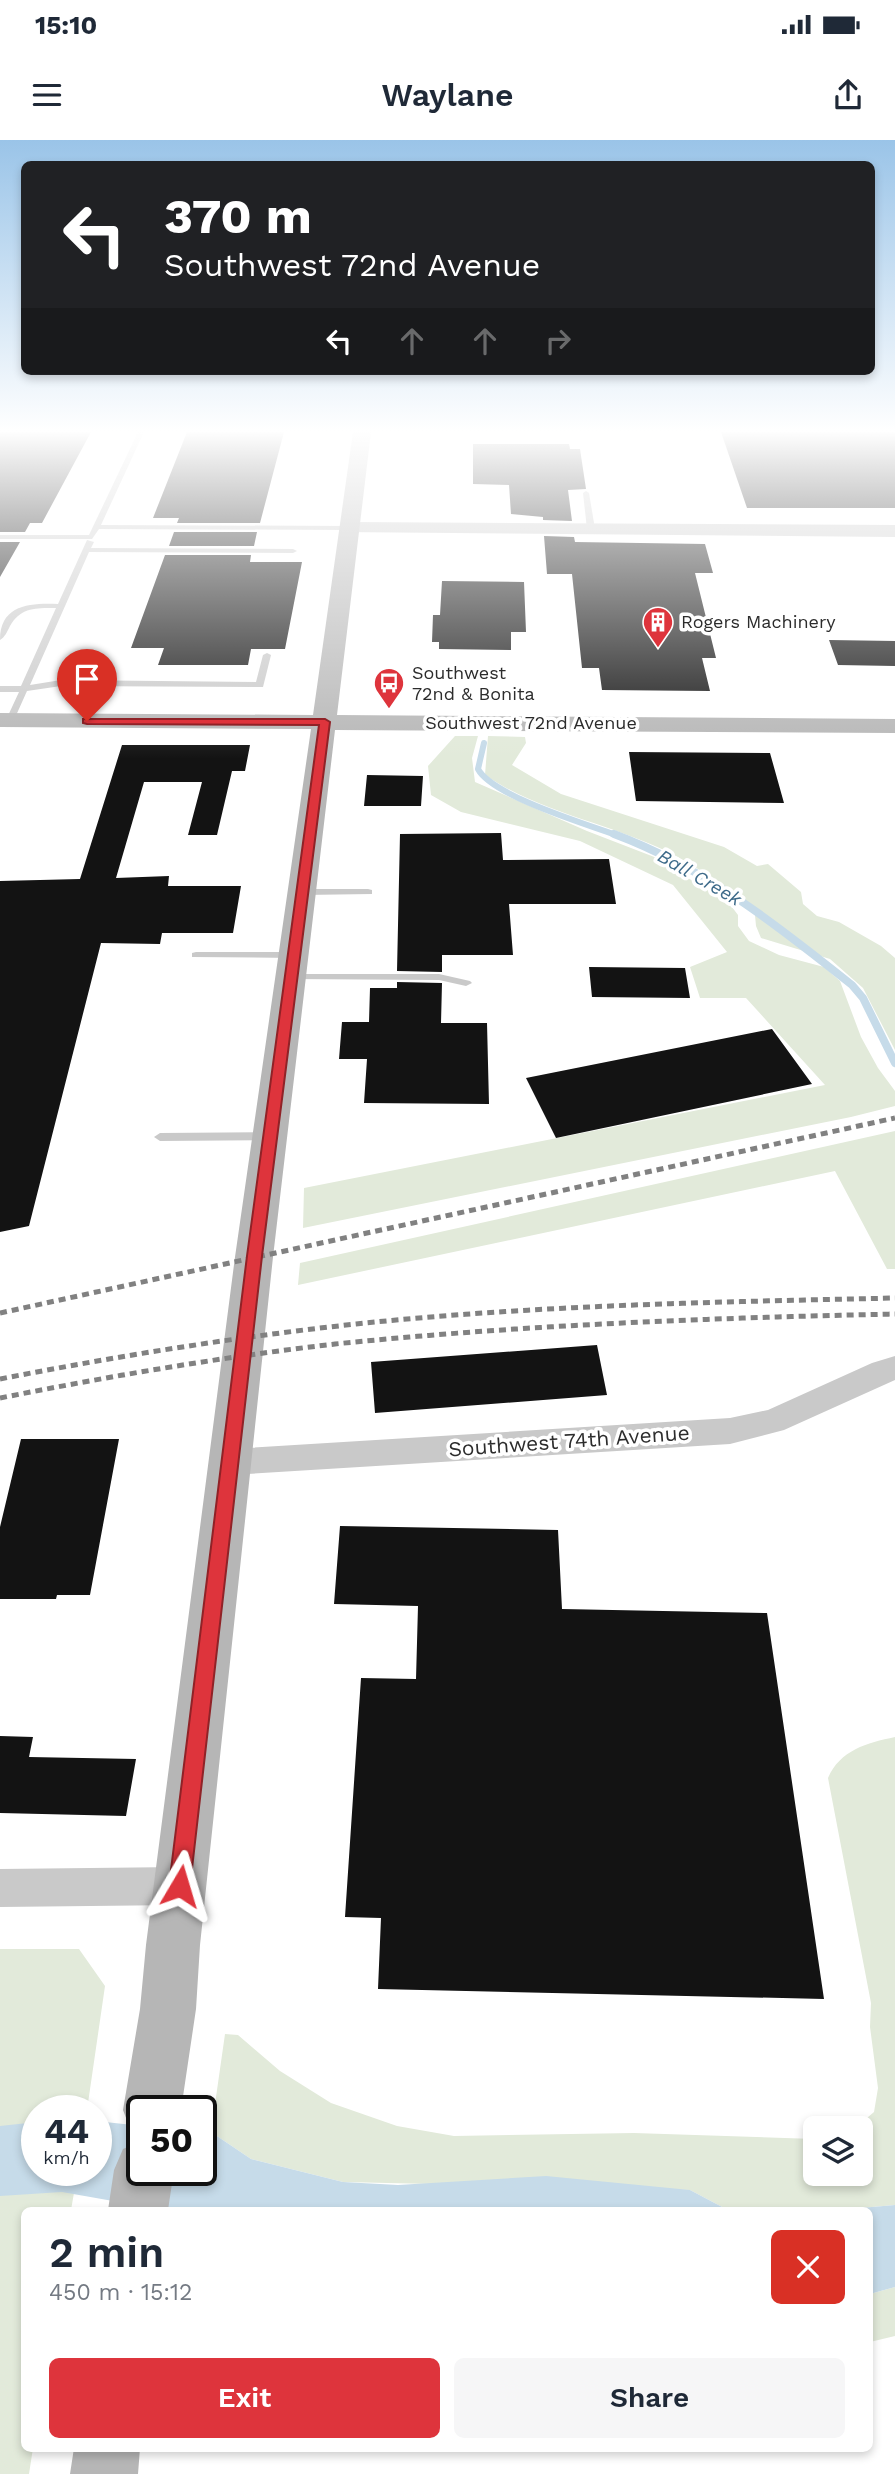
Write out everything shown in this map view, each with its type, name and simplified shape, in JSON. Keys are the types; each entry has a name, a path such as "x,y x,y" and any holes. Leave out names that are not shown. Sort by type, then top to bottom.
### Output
{"main road":[{"path":"154,2095 168,2008 231,1462 346,541"},
{"name":"Southwest 72nd Avenue","path":"5,720 895,726"},
{"path":"138,2207 142,2186"},
{"path":"104,2474 107,2452"}],"street":[{"name":"Southwest 74th Avenue","path":"231,1462 730,1431 773,1421 882,1371 895,1368"},
{"path":"0,1888 180,1886"}],"lane":[{"path":"5,720 90,541"},
{"path":"86,550 293,551"},
{"path":"0,638 13,612 20,608 60,606"},
{"path":"0,689 22,689 61,683 260,685 267,655"},
{"path":"303,892 368,892"},
{"path":"196,956 439,977 466,983"},
{"path":"160,1137 271,1136"}],"green space":[{"path":"455,736 478,736 472,758 475,782 587,831 675,865 688,878 729,903 738,915 738,926 749,941 779,955 824,967 840,981 861,1037 878,1068 895,1091 895,1106 303,1228 304,1188 825,1085 746,998 700,998 690,967 727,952 673,885 580,841 461,812 431,795 428,766"},
{"path":"488,736 525,737 526,743 512,765 561,794 724,847 757,866 768,864 801,892 803,904 817,916 839,922 881,946 895,958 895,1050 863,988 830,959 761,938 755,915 709,876 654,846 531,800 485,775"},
{"path":"895,1131 895,1269 887,1269 835,1171 298,1285 300,1263"},
{"path":"895,1737 895,2205 722,2207 690,2190 343,2182 251,2159 217,2136 216,2095 225,2034 238,2035 280,2071 331,2103 397,2126 454,2136 634,2133 803,2139 803,2186 873,2186 873,2116 869,2116 874,2112 878,2088 870,2027 871,2003 828,1778 833,1768 847,1754 865,1745"},
{"path":"0,1949 79,1949 105,1986 89,2095 21,2095 21,2186 75,2186 72,2207 21,2207 21,2452 32,2452 29,2474 0,2474"},
{"path":"895,2287 895,2336 873,2341 873,2293"}],"water":[{"path":"112,2123 126,2124 126,2186 217,2186 217,2136 251,2159 343,2182 398,2185 546,2176 690,2190 722,2207 147,2207 62,2192 0,2196 0,2126 21,2124 21,2186 112,2186"},
{"path":"895,2205 895,2287 873,2293 872,2207"}],"building":[{"path":"171,541 255,541 254,546 169,546"},
{"path":"544,541 705,544 713,573 695,573 716,658 702,658 710,691 602,690 599,668 582,668 572,574 547,574"},
{"path":"0,542 20,542 0,577"},
{"path":"165,555 251,555 250,562 302,562 285,649 251,649 248,665 158,665 164,648 131,648"},
{"path":"442,581 524,582 526,632 511,632 511,650 439,649 439,642 432,642 433,615 440,615"},
{"path":"829,640 895,641 895,666 838,665"},
{"path":"122,745 250,745 245,771 232,771 217,835 188,835 202,782 144,782 116,878 169,876 168,886 241,886 233,933 162,933 160,944 101,943 29,1226 0,1232 0,881 80,879"},
{"path":"629,752 770,753 784,803 636,801"},
{"path":"367,775 423,776 421,806 364,806"},
{"path":"501,833 503,860 609,859 616,904 509,904 513,955 442,955 442,972 397,971 400,834"},
{"path":"589,967 685,968 690,998 592,997"},
{"path":"397,982 442,983 441,1023 487,1023 489,1104 364,1103 367,1059 339,1059 342,1022 369,1022 370,988 397,988"},
{"path":"772,1029 812,1084 556,1138 526,1078"},
{"path":"597,1345 607,1395 375,1413 371,1362"},
{"path":"21,1439 119,1439 90,1595 57,1595 56,1599 0,1599 0,1527"},
{"path":"340,1526 558,1530 562,1609 767,1613 824,1999 378,1989 381,1918 345,1917 361,1678 416,1679 418,1606 334,1604"},
{"path":"0,1736 33,1737 29,1757 136,1759 126,1816 0,1813"}],"waterway":[{"name":"Ball Creek","path":"484,743 478,769 487,779 521,799 617,835"},
{"name":"Ball Creek","path":"617,835 679,863 710,881 768,920 852,985 863,998 895,1063"}],"railway":[{"path":"0,1313 895,1118"},
{"path":"0,1379 222,1341 423,1318 625,1305 895,1298"},
{"path":"0,1398 209,1361 405,1337 615,1323 895,1314"}],"place":[{"name":"Rogers Machinery","path":"658,649"},
{"name":"Southwest 72nd & Bonita","path":"389,710"}],"route":[{"path":"87,721 325,722 254,1256 180,1886"}]}
